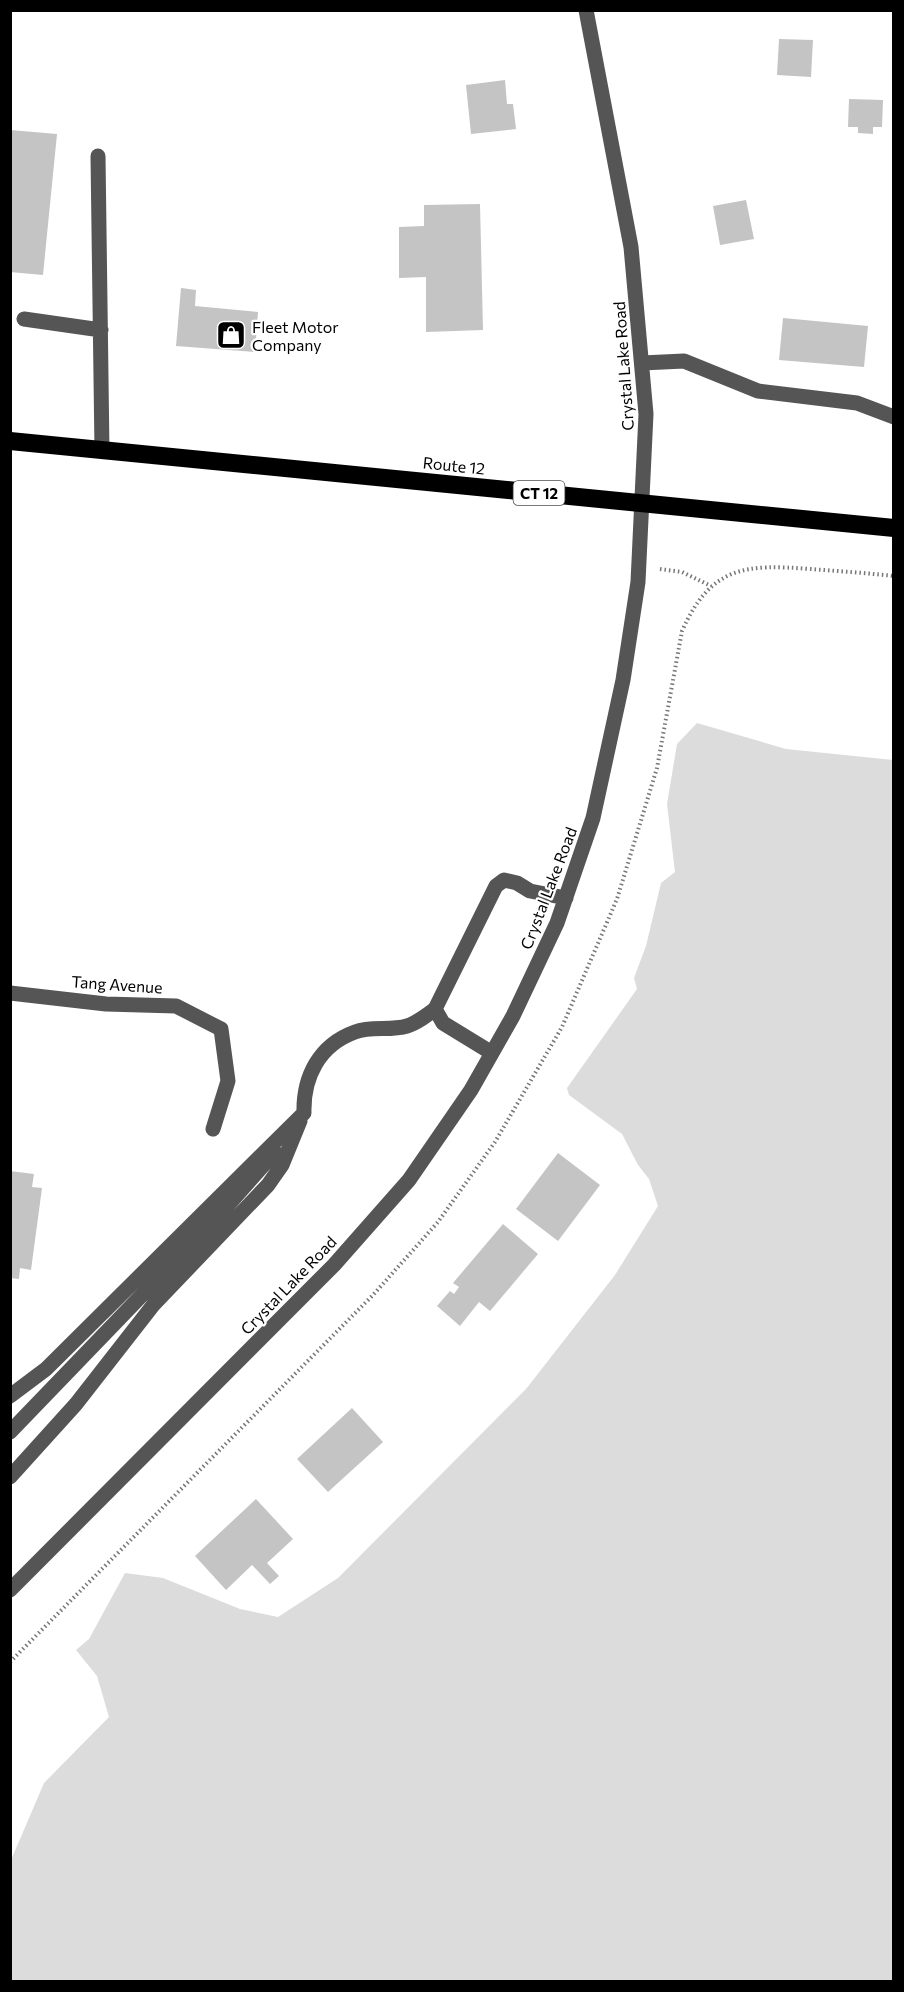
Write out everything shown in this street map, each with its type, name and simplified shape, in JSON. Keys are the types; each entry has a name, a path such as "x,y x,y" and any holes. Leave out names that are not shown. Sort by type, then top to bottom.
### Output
{"highway":[{"name":"Route 12","path":"10,441 894,528"}],"street":[{"name":"Crystal Lake Road","path":"10,1590 334,1265 409,1180 471,1090 513,1016 566,898 593,818 623,680 639,567 646,414 631,247 586,10"},
{"path":"98,156 102,451"},
{"path":"24,319 101,330"},
{"path":"642,363 684,361 758,391 857,403 894,417"},
{"path":"10,1477 76,1404 153,1304 268,1185 282,1165 304,1113 308,1076 318,1060 338,1041 356,1031 405,1027 435,1009 496,886 504,880 517,883 530,891 566,898"},
{"name":"Tang Avenue","path":"10,993 106,1004 176,1006 221,1029 228,1081 213,1129"},
{"path":"435,1009 443,1023 492,1053"},
{"path":"10,1396 46,1369 304,1113"},
{"path":"10,1432 255,1176 304,1113"}],"path":[{"path":"639,567 675,571 711,586 733,572 759,567 894,576"}],"shaded area":[{"path":"697,723 786,749 893,760 893,1981 11,1981 11,1860 44,1783 109,1717 97,1676 76,1650 89,1639 125,1573 163,1578 240,1609 278,1617 338,1578 526,1389 615,1275 658,1206 649,1179 638,1165 622,1134 569,1095 567,1088 637,989 634,978 646,946 661,883 675,872 667,804 677,744"}],"building":[{"path":"779,39 813,40 811,77 777,75"},
{"path":"505,80 507,104 513,104 516,129 471,134 466,85"},
{"path":"849,99 883,100 882,127 873,127 873,134 858,133 858,127 848,127"},
{"path":"10,130 57,134 43,275 10,272"},
{"path":"746,200 754,239 720,245 713,206"},
{"path":"480,204 483,330 426,332 426,277 399,278 399,227 424,226 424,205"},
{"path":"181,288 196,290 195,306 258,312 255,352 176,346"},
{"path":"783,318 868,326 864,367 779,360"},
{"path":"558,1153 600,1185 558,1241 516,1209"},
{"path":"10,1171 34,1174 32,1187 42,1188 31,1270 20,1268 19,1279 10,1278"},
{"path":"503,1224 538,1254 490,1311 479,1302 460,1326 437,1306 450,1291 454,1294 459,1287 453,1283"},
{"path":"352,1408 383,1442 328,1492 297,1459"},
{"path":"256,1499 293,1539 267,1563 279,1576 270,1584 252,1565 226,1590 195,1556"}],"place":[{"name":"Fleet Motor Company","path":"231,335"}]}
